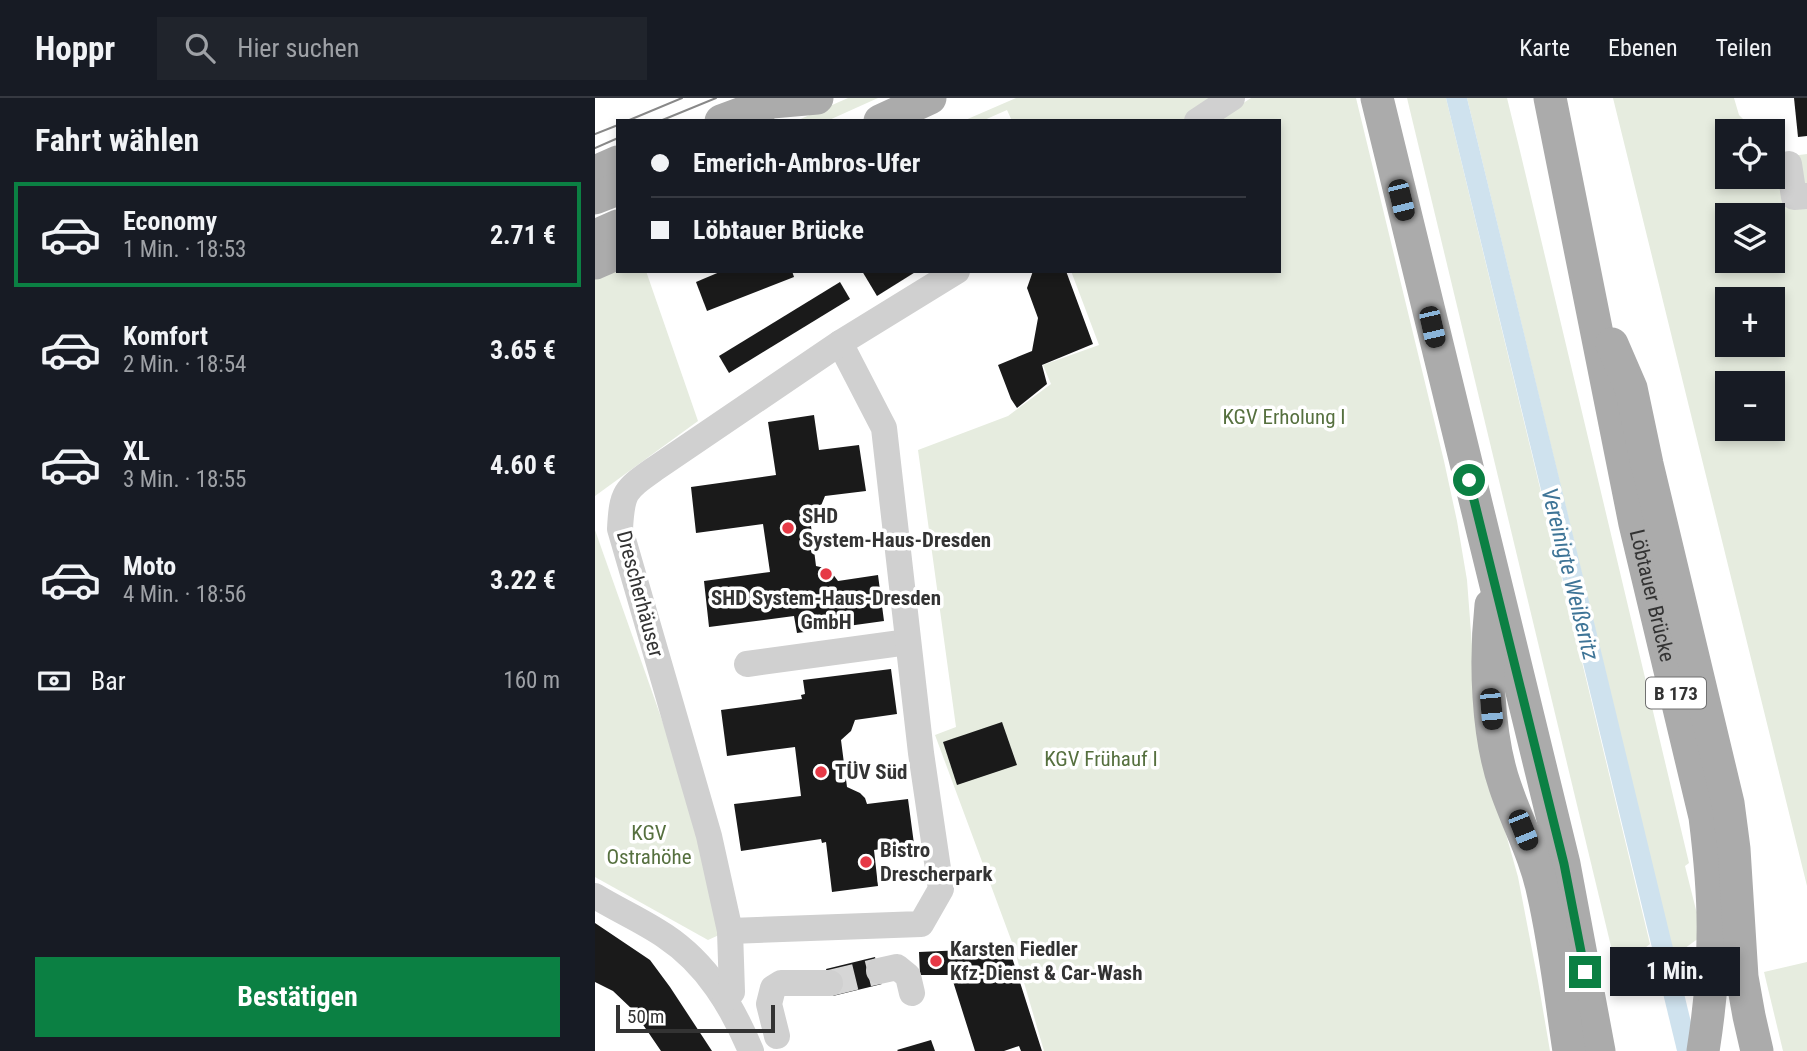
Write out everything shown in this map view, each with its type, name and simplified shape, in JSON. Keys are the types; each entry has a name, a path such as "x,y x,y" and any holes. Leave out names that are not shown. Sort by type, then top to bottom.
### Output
{"main road":[{"path":"726,119 772,102 817,98"},
{"path":"780,119 823,98"},
{"path":"884,119 930,98"},
{"path":"1377,98 1564,864 1599,1051"},
{"name":"B 173","path":"1550,98 1591,305"},
{"path":"595,172 616,163"},
{"path":"595,198 616,190"},
{"path":"595,236 616,227"},
{"path":"595,263 616,254"},
{"path":"1591,305 1616,352 1631,388 1722,776 1734,849 1745,997 1757,1051"},
{"name":"Löbtauer Brücke","path":"1591,305 1635,524 1705,817 1713,937 1712,978 1703,1051"},
{"path":"1493,578 1488,649 1497,756 1505,787 1534,856 1543,892 1569,1051"}],"street":[{"path":"1200,119 1232,98"},
{"path":"1789,164 1794,197 1807,196"},
{"name":"Drescherhäuser","path":"725,999 732,992 733,983 730,931 709,836 620,529 621,503 630,486 840,343 954,273"},
{"path":"730,931 921,925 941,889 921,753 884,428 840,343"},
{"path":"747,664 908,642"},
{"path":"595,897 667,937 694,960 714,981 733,1010 751,1051"},
{"path":"879,971 897,967 908,975 912,993"},
{"path":"777,1036 769,1004 773,988 781,983 829,983"}],"green space":[{"path":"848,98 878,98 831,119 801,119"},
{"path":"1016,98 1218,98 1186,119 1011,119 1007,110 987,119 968,119"},
{"name":"KGV Erholung I","path":"1251,98 1356,98 1457,521 1467,580 1479,738 1518,877 1550,1051 1044,1051 1013,945 935,735 956,727 918,450 1008,416 1051,384 1043,365 1099,345 1072,273 1281,273 1281,119 1219,119"},
{"path":"1407,98 1446,98 1650,944 1637,954 1615,963"},
{"path":"1467,98 1507,98 1520,151 1689,863 1685,866 1699,916 1699,938 1674,956"},
{"path":"1613,98 1734,98 1739,115 1743,119 1715,119 1715,189 1785,189 1785,157 1807,154 1807,886"},
{"path":"616,269 616,273 647,273 698,421 595,496 595,278"},
{"name":"KGV Ostrahöhe","path":"595,530 705,842 719,935 708,940 595,877"},
{"path":"1807,962 1807,1051 1783,1051 1764,972"}],"water":[{"name":"Vereinigte Weißeritz","path":"1446,98 1467,98 1698,1051 1677,1051"}],"building":[{"path":"1794,98 1807,98 1807,136 1798,137"},
{"path":"717,273 793,273 794,277 707,311 696,282"},
{"path":"863,273 914,273 877,296"},
{"path":"1032,273 1067,273 1093,344 1042,365 1047,384 1017,408 998,365 1032,351 1038,318 1027,288"},
{"path":"840,282 850,299 729,373 719,356"},
{"name":"SHD System-Haus-Dresden","path":"814,415 819,450 859,445 866,491 825,496 820,508 810,518 816,566 829,569 838,581 878,575 884,621 797,633 794,616 709,627 704,581 770,572 763,524 696,533 691,487 776,475 768,422"},
{"name":"TÜV Süd","path":"891,669 897,714 855,720 851,731 841,740 847,787 860,793 867,804 908,799 914,844 874,850 878,886 832,892 826,842 822,843 821,839 741,851 734,804 801,796 795,747 727,756 721,710 802,699 801,695 805,694 803,680"},
{"path":"1002,722 1017,765 957,785 943,742"},
{"path":"595,923 650,960 712,1051 661,1051 633,1010 613,991 595,982"},
{"path":"1009,948 1042,1051 1021,1051 1019,1046 1004,1051 975,1051 951,975 920,975 919,952"},
{"path":"875,957 882,984 833,996 826,969"},
{"path":"931,1040 935,1051 897,1050"}],"tunnel":[{"path":"830,983 879,971"}],"tram line":[{"path":"632,119 682,98"},
{"path":"665,119 716,98"},
{"path":"595,134 616,126"},
{"path":"595,148 616,139"}],"place":[{"name":"SHD System-Haus-Dresden","path":"788,528"},
{"name":"SHD System-Haus-Dresden GmbH","path":"826,574"},
{"name":"TÜV Süd","path":"821,772"},
{"name":"Bistro Drescherpark","path":"866,862"},
{"name":"Karsten Fiedler Kfz-Dienst & Car-Wash","path":"936,961"}],"route":[{"path":"1469,480 1564,864 1585,972"}],"park label":[{"name":"KGV Frühauf I","path":"1101,759"}]}
